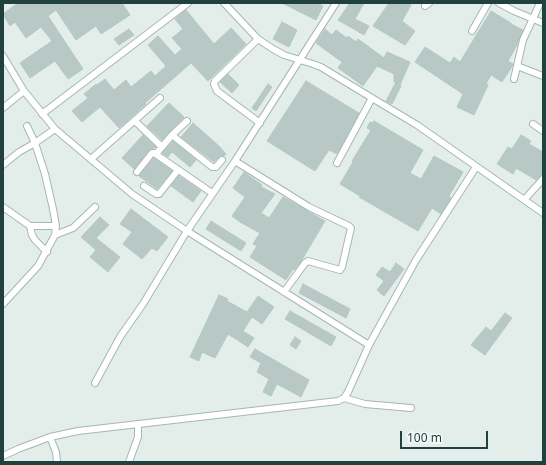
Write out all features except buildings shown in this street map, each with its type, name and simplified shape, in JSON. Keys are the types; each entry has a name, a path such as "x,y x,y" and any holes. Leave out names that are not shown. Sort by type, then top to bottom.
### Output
{"street":[{"path":"42,114 188,3"},
{"path":"95,383 120,337 143,304 187,231 212,193 236,162 336,3"},
{"path":"472,31 488,3"},
{"path":"498,3 514,12 543,23"},
{"path":"514,79 523,40 540,3"},
{"path":"225,4 258,39 273,49 284,55 321,67 418,126 525,199 543,213"},
{"path":"258,39 215,81 214,84 217,91 260,123"},
{"path":"3,56 24,91 55,129 132,194 187,231 369,345"},
{"path":"517,66 543,76"},
{"path":"3,108 24,91"},
{"path":"91,159 160,98"},
{"path":"337,163 372,98"},
{"path":"135,121 162,147"},
{"path":"156,154 186,121"},
{"path":"533,124 543,131"},
{"path":"3,304 38,266 55,235 56,226 45,174 35,143 27,126"},
{"path":"3,165 19,152 55,129"},
{"path":"172,135 212,167 216,167 222,160"},
{"path":"137,172 152,153 156,154 212,193"},
{"path":"236,162 309,207 351,228 340,270 308,261 284,292"},
{"path":"3,456 50,438 78,431 312,403 331,403 344,398 352,385 369,345 416,260 476,167"},
{"path":"144,186 156,194 159,194 178,170"},
{"path":"525,199 543,179"},
{"path":"3,207 30,226 56,226"},
{"path":"55,235 73,228 96,207"},
{"path":"30,226 35,240 47,252"},
{"path":"344,398 365,404 411,408"},
{"path":"129,462 138,437 138,424"},
{"path":"50,438 56,452 57,462"}]}
